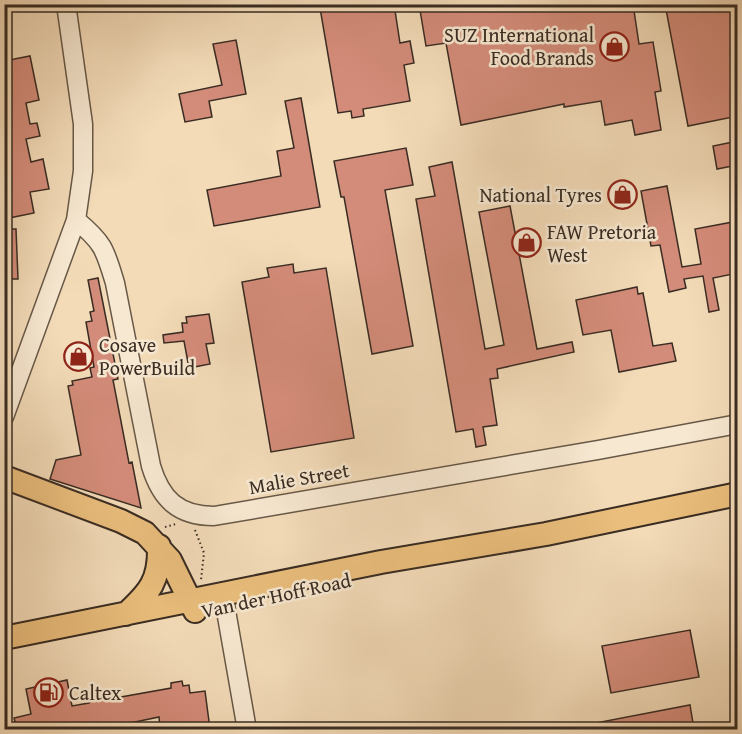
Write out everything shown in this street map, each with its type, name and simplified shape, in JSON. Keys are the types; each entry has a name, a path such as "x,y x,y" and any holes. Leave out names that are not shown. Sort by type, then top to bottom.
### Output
{"main road":[{"path":"4,477 121,521 158,546 196,597"},
{"name":"Van der Hoff Road","path":"4,647 196,597 218,585 284,582 381,562 546,534 738,494"},
{"name":"Van der Hoff Road","path":"4,638 80,628 196,597 225,605 462,556 546,534"},
{"path":"124,615 150,591 158,568 158,546"}],"street":[{"path":"6,409 76,220 83,171 83,124 66,4"},
{"name":"Malie Street","path":"76,220 98,239 106,254 115,283 151,466 158,487 172,504 197,518 738,424"},
{"path":"225,605 247,729"}],"path":[{"path":"158,546 197,518 204,553 196,597"}],"building":[{"path":"338,4 394,4 400,43 410,41 414,63 404,65 410,101 363,109 364,116 352,118 351,111 338,113 320,8"},
{"path":"419,4 633,4 639,44 653,42 661,91 655,92 661,130 635,135 632,120 605,125 601,101 564,107 564,104 461,125 446,43 426,46"},
{"path":"665,4 738,4 738,116 688,126"},
{"path":"236,40 246,94 209,101 212,117 185,122 179,94 222,85 213,44"},
{"path":"30,56 39,100 26,103 30,124 37,123 40,136 26,139 31,162 43,159 49,189 30,192 34,213 9,218 4,196 4,61"},
{"path":"301,98 320,207 214,226 207,190 281,176 277,151 294,148 285,101"},
{"path":"738,141 738,165 717,169 713,146"},
{"path":"406,148 413,185 385,190 413,346 372,354 344,197 341,197 334,161"},
{"path":"452,162 485,349 504,345 479,212 510,206 537,349 572,342 574,352 497,369 498,378 490,379 497,425 483,427 486,445 476,447 473,429 456,432 416,199 435,196 429,167"},
{"path":"667,186 682,267 701,264 695,229 738,221 738,273 713,278 719,310 709,312 703,276 684,279 686,288 669,292 660,245 651,246 641,191"},
{"path":"4,229 16,229 18,279 4,279"},
{"path":"293,264 294,273 326,268 354,438 271,452 242,282 269,277 267,268"},
{"path":"98,278 118,379 113,380 129,463 132,462 141,508 50,479 56,460 81,455 68,386 73,385 72,381 92,377 90,368 94,367 86,322 92,321 90,312 94,311 88,280"},
{"path":"637,287 638,294 643,293 653,346 672,343 676,361 619,372 611,330 583,335 576,300"},
{"path":"209,314 214,343 206,344 210,364 189,368 184,341 164,343 163,335 183,332 182,323 187,323 186,317"},
{"path":"690,630 699,677 611,693 602,646"},
{"path":"67,680 72,706 89,703 94,699 104,700 171,688 171,683 182,681 183,686 189,685 190,693 205,691 210,729 160,729 159,717 111,727 111,729 17,729 14,718 31,714 26,689"},
{"path":"690,705 694,729 585,729 585,725"}],"place":[{"name":"SUZ International Food Brands","path":"615,46"},
{"name":"National Tyres","path":"623,194"},
{"name":"FAW Pretoria West","path":"526,242"},
{"name":"Cosave PowerBuild","path":"78,356"},
{"name":"Caltex","path":"48,692"}]}
